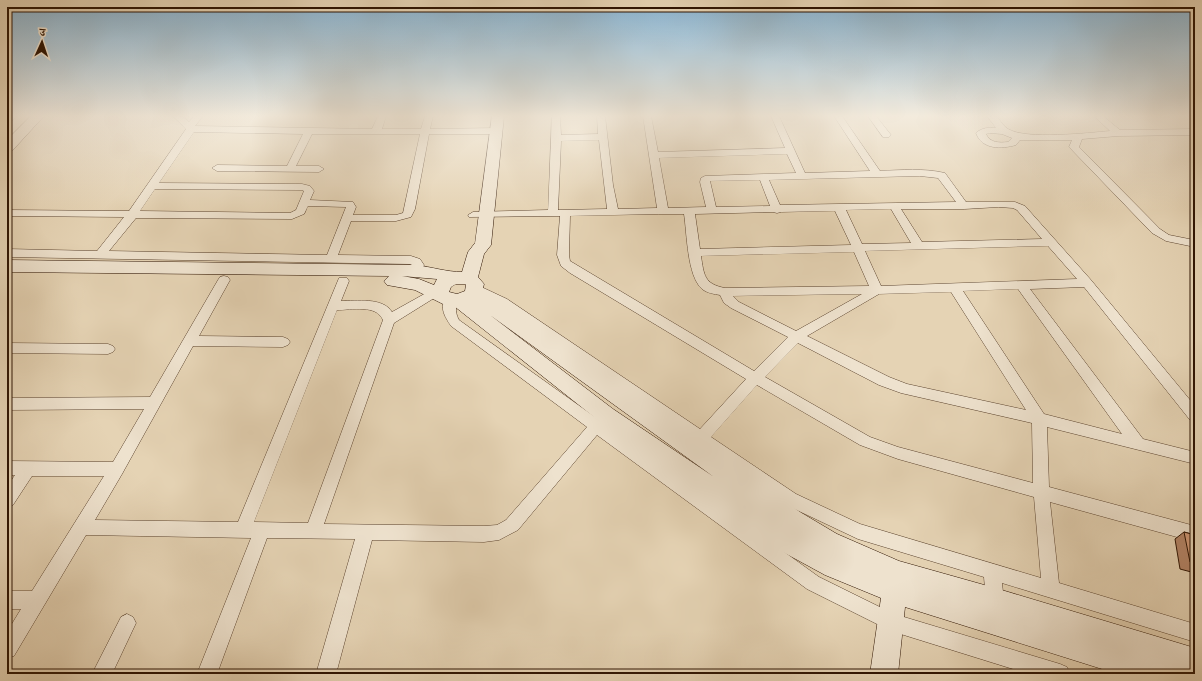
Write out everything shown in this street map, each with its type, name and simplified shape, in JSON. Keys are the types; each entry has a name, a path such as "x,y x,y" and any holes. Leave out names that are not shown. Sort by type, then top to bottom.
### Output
{"street":[{"path":"101,254 132,215 177,148"},
{"path":"290,169 301,148"},
{"path":"348,218 396,218 407,215 410,209 421,148"},
{"path":"389,320 455,289 483,245 479,216 488,148"},
{"path":"556,148 559,214 563,255 566,264 574,270 755,378 865,441 898,452 1195,534"},
{"path":"604,148 613,213"},
{"path":"653,148 663,212"},
{"path":"790,148 802,176"},
{"path":"859,148 877,174"},
{"path":"1075,148 1156,231 1166,238 1193,243"},
{"path":"654,155 791,151"},
{"path":"217,168 319,169"},
{"path":"712,210 705,182 706,180 715,177 929,173 941,174 964,206"},
{"path":"763,176 777,210"},
{"path":"7,213 292,216 300,212 309,191 302,187 152,186"},
{"path":"305,203 349,204 351,207 348,218 331,258"},
{"path":"479,216 712,210 895,208 999,204 1015,205 1021,208 1087,283 1195,416"},
{"path":"895,208 918,245 925,246"},
{"path":"840,209 876,290"},
{"path":"689,211 698,274 703,283 712,289 725,292 876,290 1087,283"},
{"path":"695,253 1052,242"},
{"path":"7,253 411,260 416,262 418,265 416,271"},
{"path":"455,289 460,268 475,256"},
{"path":"7,266 416,271 455,289 792,520 895,582 1161,674"},
{"path":"7,279 398,281 455,289 503,302 790,499 822,516 858,531 1195,632"},
{"path":"7,649 117,469 224,280"},
{"path":"243,530 343,281"},
{"path":"1021,285 1138,444"},
{"path":"954,287 1039,419 1041,491 1051,590"},
{"path":"455,289 601,421 813,583 891,622 1060,674"},
{"path":"701,438 755,378 797,336 870,295 876,290"},
{"path":"725,292 728,300 735,305 884,381 906,389 1039,419 1195,458"},
{"path":"313,531 389,320 386,312 381,308 374,306 334,306"},
{"path":"190,341 283,342"},
{"path":"7,348 108,349"},
{"path":"7,404 154,403"},
{"path":"82,526 484,534 499,532 512,525 601,421"},
{"path":"601,421 802,550 839,570 995,601 1195,662"},
{"path":"7,468 117,469"},
{"path":"7,500 28,469"},
{"path":"207,674 262,530"},
{"path":"326,674 366,531"},
{"path":"992,572 995,601"},
{"path":"884,674 895,582"},
{"path":"7,600 36,600"},
{"path":"102,674 127,623"}],"building":[{"path":"1184,532 1195,535 1195,563 1190,562"}]}
